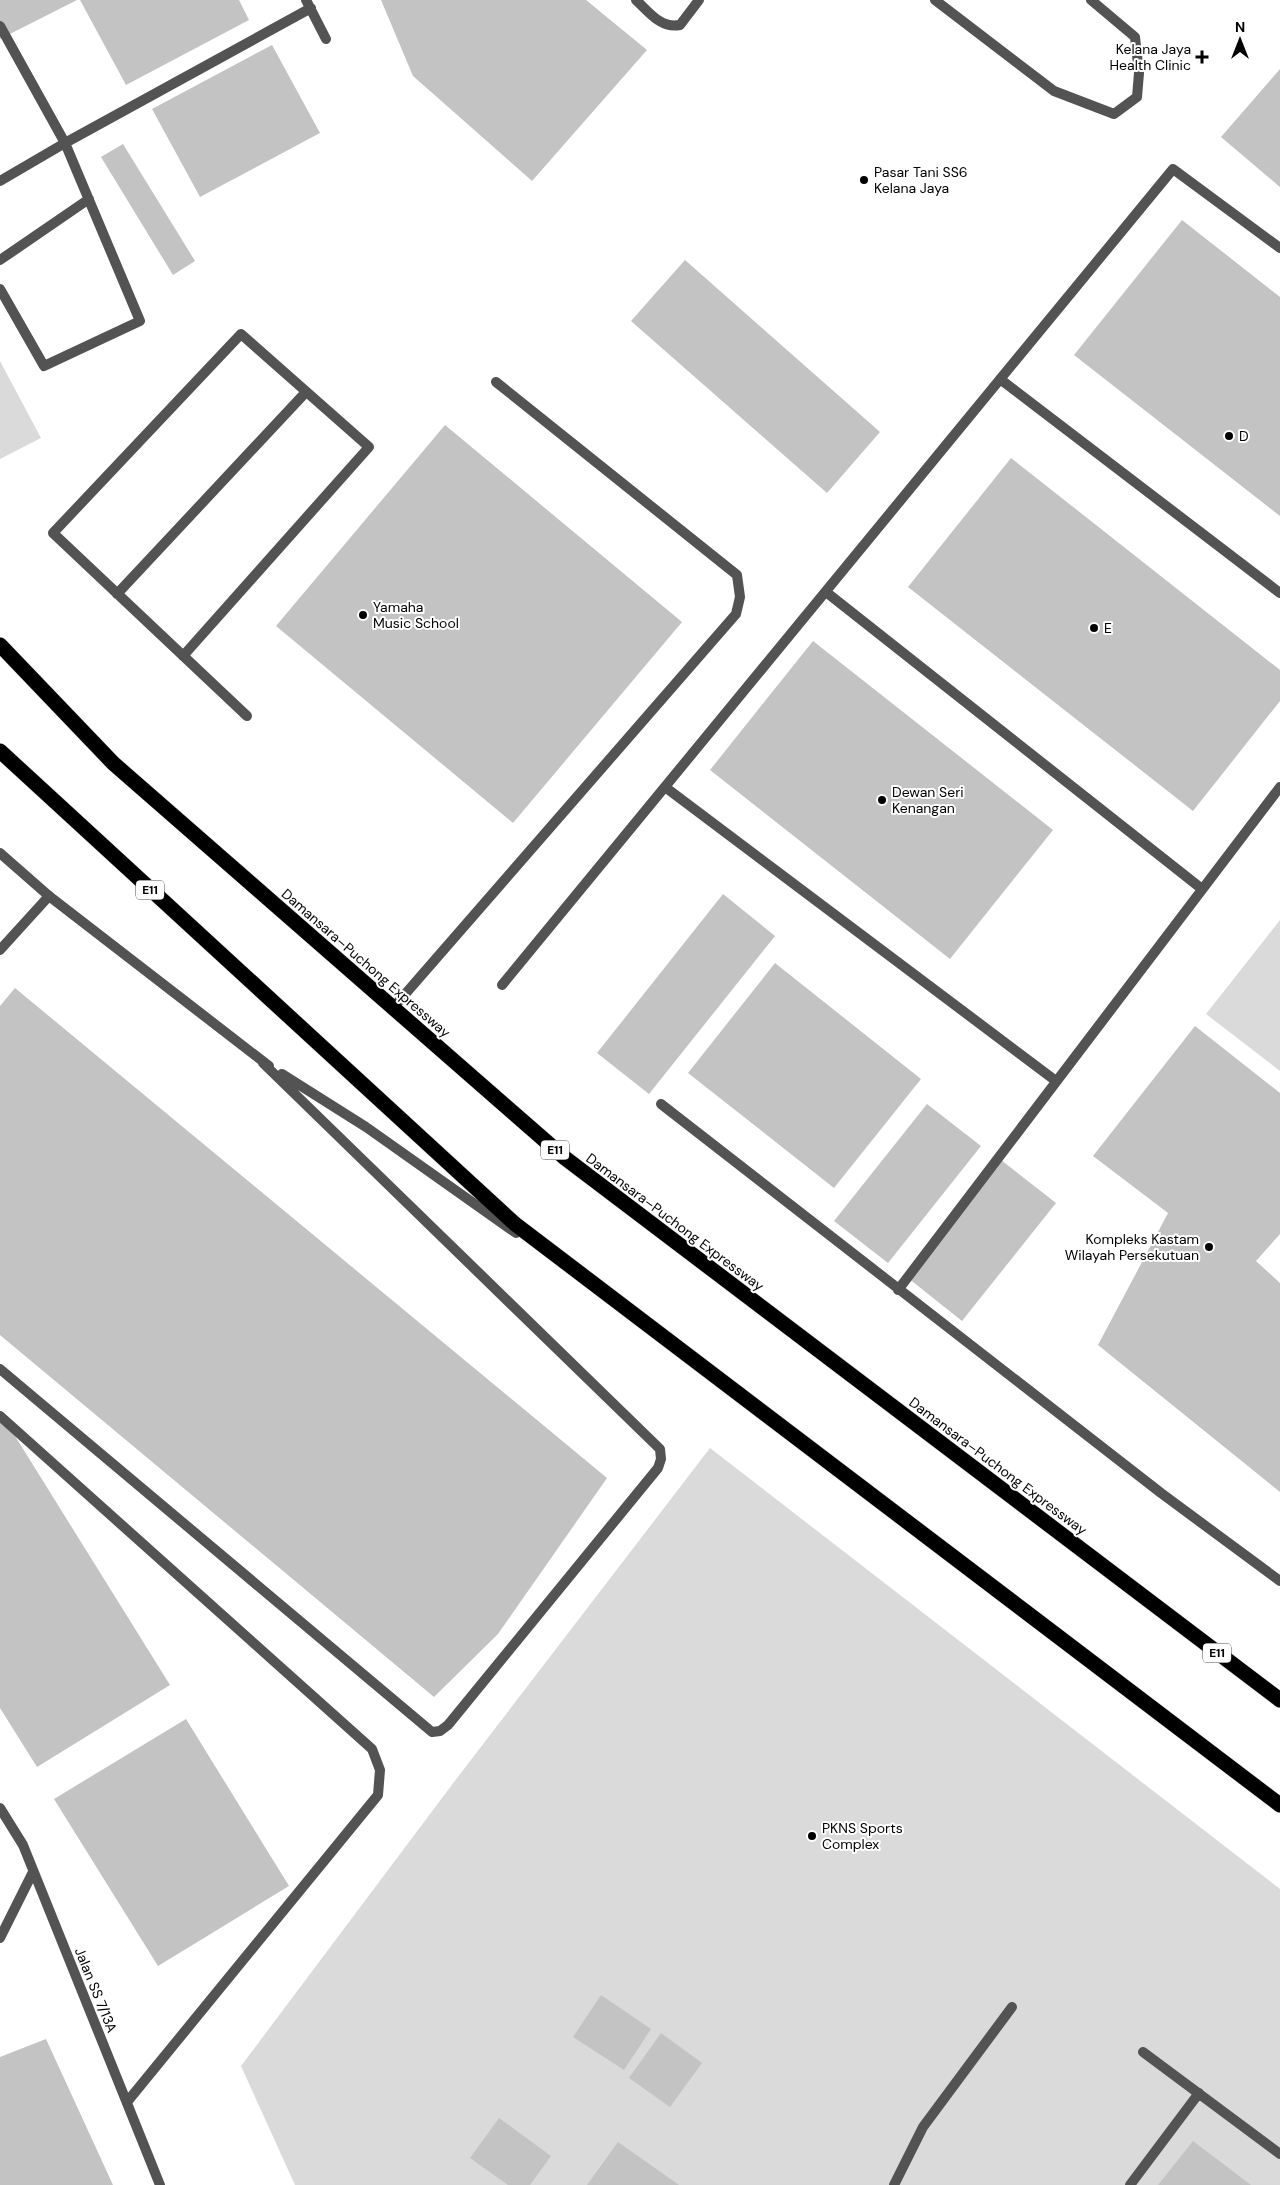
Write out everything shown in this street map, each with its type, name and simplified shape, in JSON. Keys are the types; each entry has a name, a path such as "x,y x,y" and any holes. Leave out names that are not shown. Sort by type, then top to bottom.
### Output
{"highway":[{"name":"Damansara–Puchong Expressway","path":"0,644 113,763 565,1158 1280,1700"},
{"name":"E11","path":"0,752 515,1224 1280,1805"}],"street":[{"path":"636,0 662,24 670,27 680,25 699,0"},
{"path":"935,0 1054,91 1114,114 1137,97 1139,72 1135,38 1091,0"},
{"path":"0,181 309,4 326,39"},
{"path":"0,26 64,143 140,321 44,366 0,289"},
{"path":"502,985 1173,169 1280,248"},
{"path":"0,260 89,199"},
{"path":"183,656 369,447 241,334 53,532 183,656 247,716"},
{"path":"1000,379 1280,593"},
{"path":"393,1008 736,614 740,597 737,576 496,382"},
{"path":"118,594 306,392"},
{"path":"826,592 1202,889"},
{"path":"665,787 1056,1082"},
{"path":"898,1290 1280,787"},
{"path":"0,853 49,896 264,1063 366,1128 674,1344"},
{"path":"0,950 49,896"},
{"path":"0,1369 432,1732 440,1731 448,1725 658,1468 661,1458 660,1450 264,1063"},
{"path":"661,1104 1161,1493 1280,1581"},
{"path":"0,1416 372,1749 380,1770 378,1795 127,2102"},
{"name":"Jalan SS 7/13A","path":"0,1808 23,1845 160,2185"},
{"path":"0,1938 33,1872"},
{"path":"894,2185 923,2127 1012,2007"},
{"path":"1143,2052 1280,2154"},
{"path":"1130,2185 1199,2093"}],"shaded area":[{"path":"0,361 41,438 0,459"},
{"path":"1280,920 1280,1071 1206,1014"},
{"name":"PKNS Sports Complex","path":"710,1448 1280,1889 1280,2185 295,2185 241,2066 454,1782"}],"building":[{"path":"0,0 77,0 0,39"},
{"path":"80,0 239,0 249,20 126,85"},
{"path":"381,0 586,0 647,50 532,181 413,76"},
{"path":"272,45 320,133 200,197 152,109"},
{"path":"1280,69 1280,187 1221,137"},
{"path":"123,144 195,261 173,275 101,157"},
{"name":"D","path":"1182,220 1280,297 1280,516 1074,355"},
{"path":"685,260 880,432 827,493 631,321"},
{"path":"445,425 682,622 513,823 276,626"},
{"name":"E","path":"1011,458 1280,670 1280,701 1193,811 908,587"},
{"name":"Dewan Seri Kenangan","path":"813,641 1053,830 950,959 710,770"},
{"path":"723,894 775,936 649,1094 597,1053"},
{"path":"775,963 921,1079 834,1188 688,1073"},
{"path":"15,988 607,1478 498,1634 434,1697 0,1335 0,1006"},
{"name":"Kompleks Kastam Wilayah Persekutuan","path":"1195,1026 1280,1093 1280,1234 1256,1261 1280,1283 1280,1492 1098,1345 1168,1213 1093,1156"},
{"path":"927,1104 981,1146 888,1263 834,1221"},
{"path":"1001,1160 1056,1203 962,1321 908,1278"},
{"path":"0,1421 15,1436 170,1685 37,1767 0,1708"},
{"path":"186,1719 289,1886 158,1966 54,1799"},
{"path":"601,1995 651,2029 624,2070 573,2037"},
{"path":"661,2033 702,2063 670,2107 629,2078"},
{"path":"46,2039 113,2185 0,2185 0,2057"},
{"path":"499,2118 551,2156 530,2185 508,2185 470,2158"},
{"path":"1193,2141 1251,2185 1158,2185"},
{"path":"618,2142 679,2185 587,2185"}],"place":[{"name":"Kelana Jaya Health Clinic","path":"1202,57"},
{"name":"Pasar Tani SS6 Kelana Jaya","path":"864,180"},
{"name":"D","path":"1229,436"},
{"name":"Yamaha Music School","path":"363,615"},
{"name":"E","path":"1094,628"},
{"name":"Dewan Seri Kenangan","path":"882,800"},
{"name":"Kompleks Kastam Wilayah Persekutuan","path":"1209,1247"},
{"name":"PKNS Sports Complex","path":"812,1836"}]}
